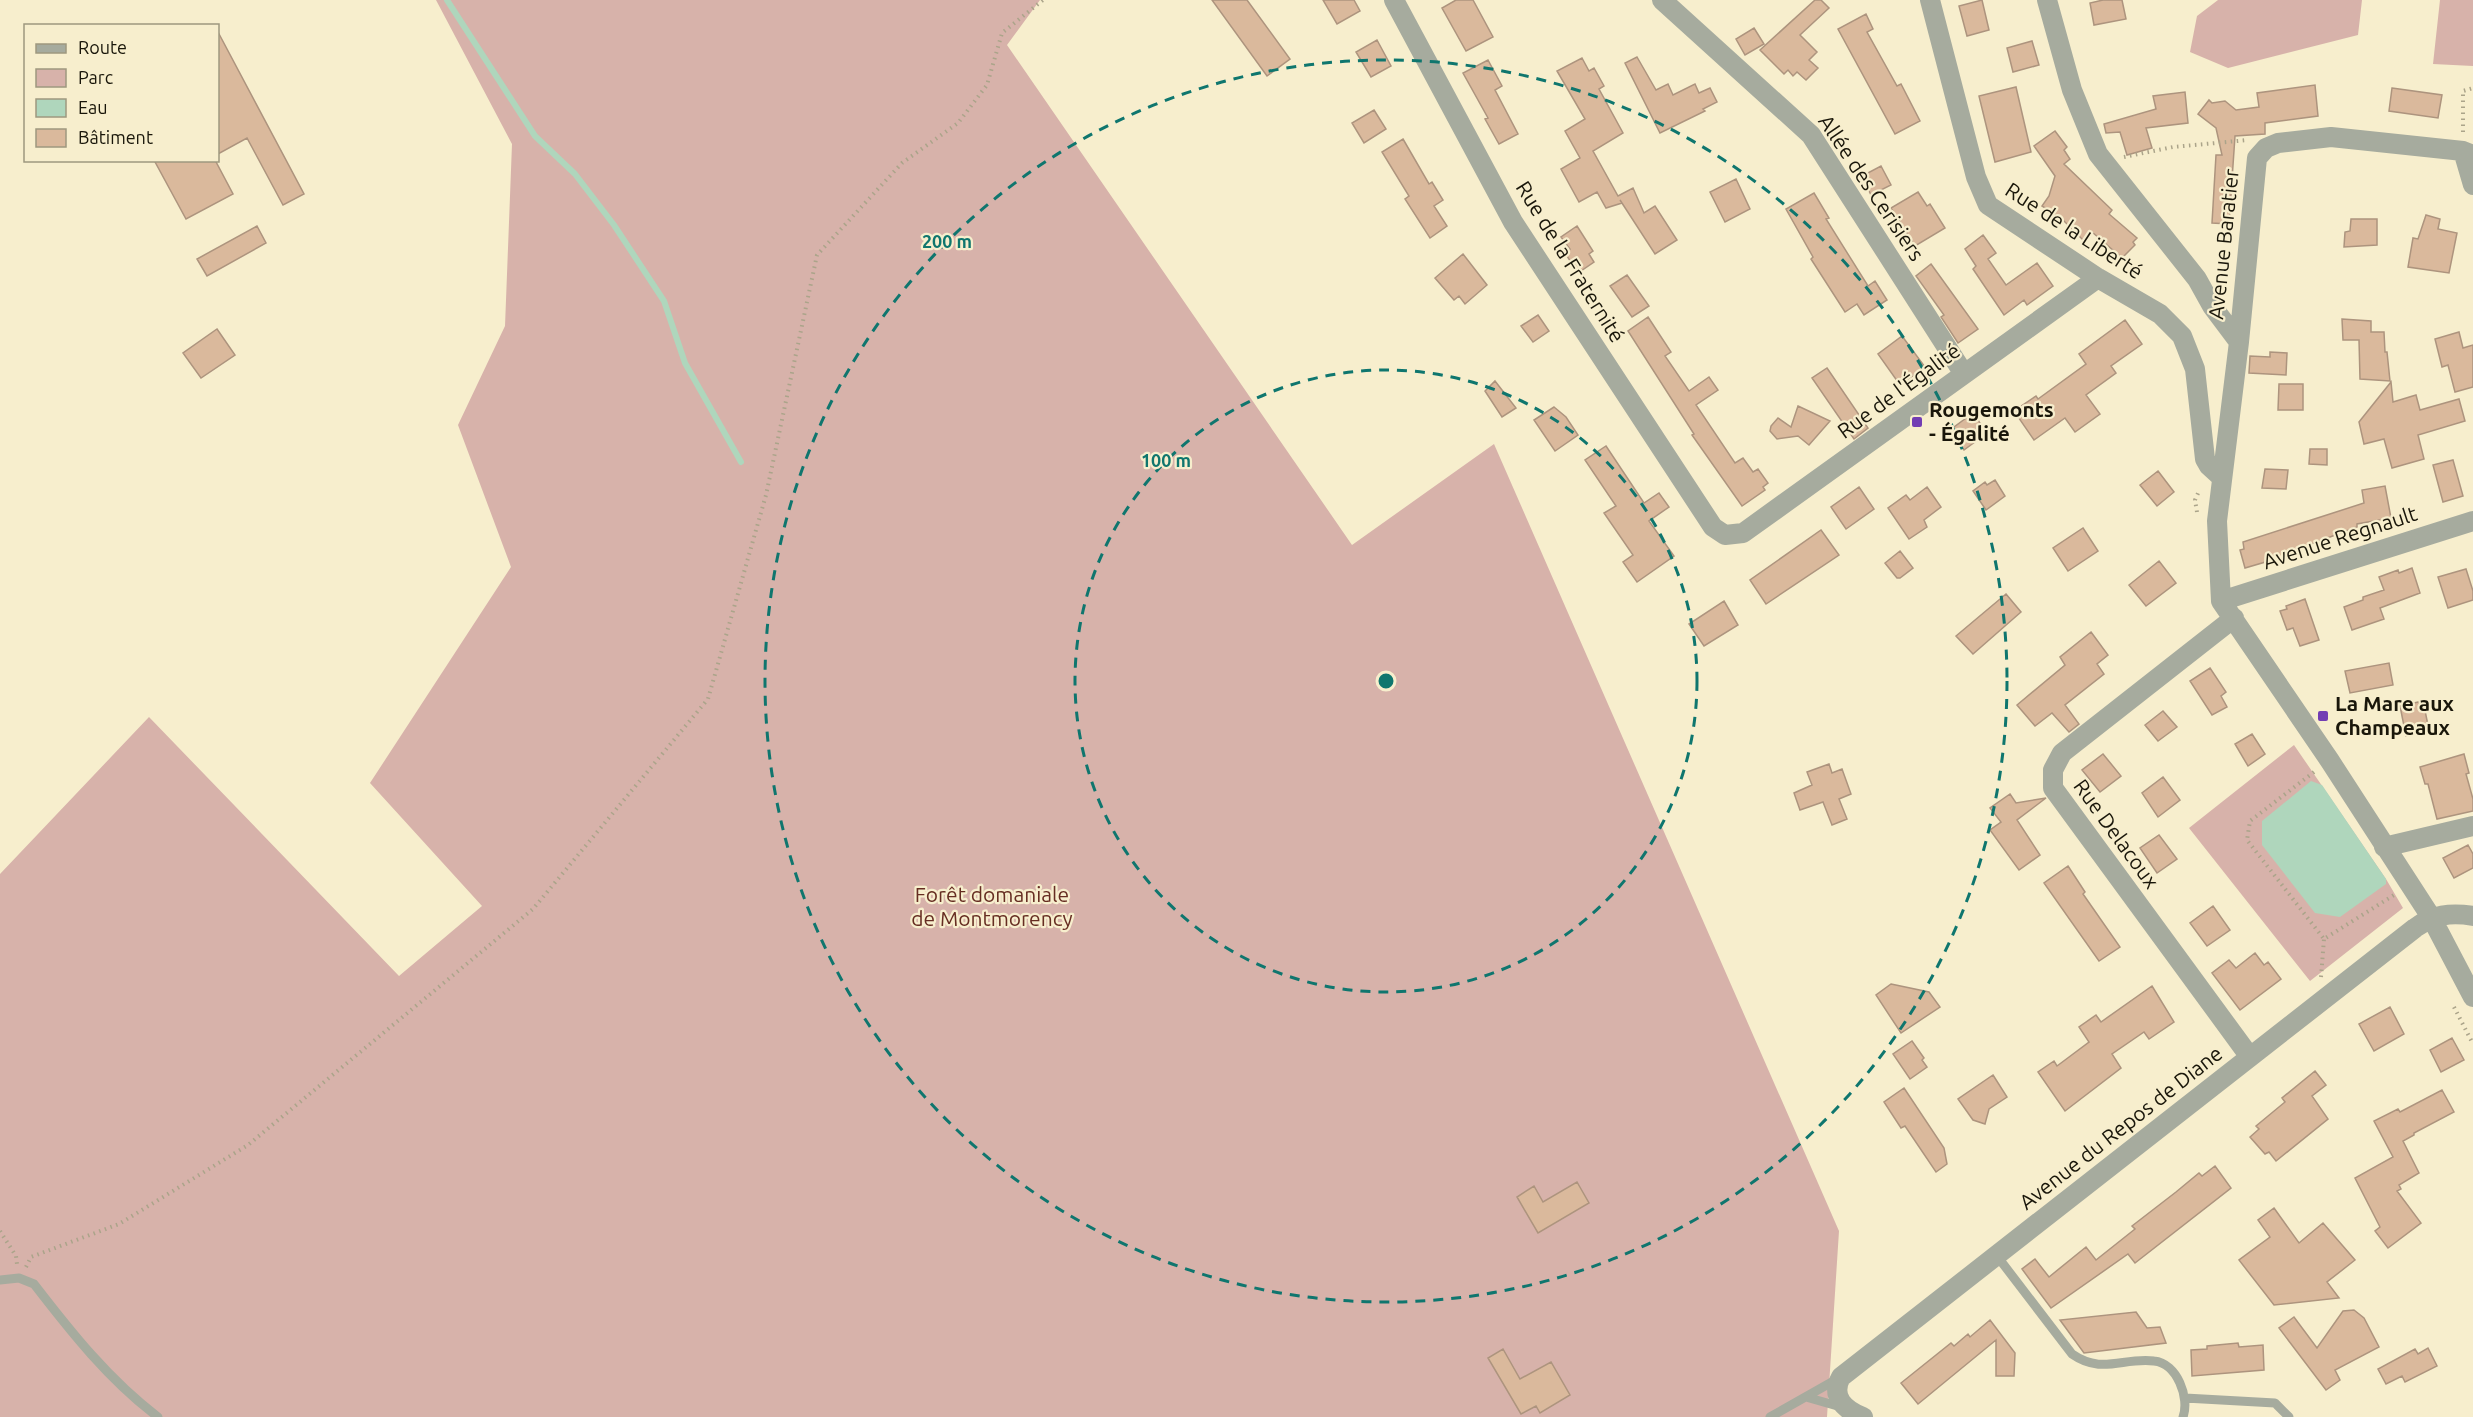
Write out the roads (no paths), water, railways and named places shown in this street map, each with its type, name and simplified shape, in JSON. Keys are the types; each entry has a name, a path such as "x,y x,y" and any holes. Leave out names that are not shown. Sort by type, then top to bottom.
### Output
{"street":[{"name":"Rue de la Fraternité","path":"1394,0 1513,222 1713,527 1725,535"},
{"name":"Allée des Cerisiers","path":"1662,0 1811,135 1964,374"},
{"name":"Rue de la Liberté","path":"1930,0 1976,177 1988,205 2098,278 2160,314 2182,336 2195,369 2205,459 2221,477"},
{"path":"2047,0 2072,90 2098,154 2197,279 2212,306 2239,342"},
{"name":"Avenue Baratier","path":"2221,601 2217,521 2239,342 2257,158 2266,148 2278,143 2331,137 2468,153"},
{"path":"2468,153 2473,185"},
{"name":"Rue de l'Égalité","path":"1725,535 1743,533 2098,278"},
{"name":"Avenue Regnault","path":"2221,601 2473,521"},
{"path":"2221,601 2330,761 2431,917 2473,997"},
{"name":"Rue Delacoux","path":"2234,618 2061,753 2053,770 2052,788 2250,1057"},
{"path":"2384,847 2473,826"},
{"path":"2431,917 2462,914 2473,916"},
{"name":"Avenue du Repos de Diane","path":"1841,1377 2431,917"},
{"path":"1841,1377 1837,1395 1839,1401 1855,1413"}],"lane":[{"path":"1997,1256 2072,1354 2084,1363 2095,1365 2156,1360 2167,1366 2181,1384 2185,1398 2183,1417"},
{"path":"0,1280 19,1278 34,1284 99,1363 158,1417"},
{"path":"1770,1417 1841,1377"},
{"path":"1806,1397 1855,1413"},
{"path":"2185,1398 2275,1403 2289,1417"}],"water":[{"name":"La Mare aux Champeaux","path":"2311,781 2322,785 2386,879 2386,884 2340,917 2315,913 2262,845 2262,821"}],"waterway":[{"path":"447,0 535,136 575,174 614,225 664,301 685,363 741,462"}],"place":[{"name":"Rougemonts - Égalité","path":"1917,422"},
{"name":"La Mare aux Champeaux","path":"2323,716"}],"park label":[{"name":"Forêt domaniale de Montmorency","path":"992,907"}]}
